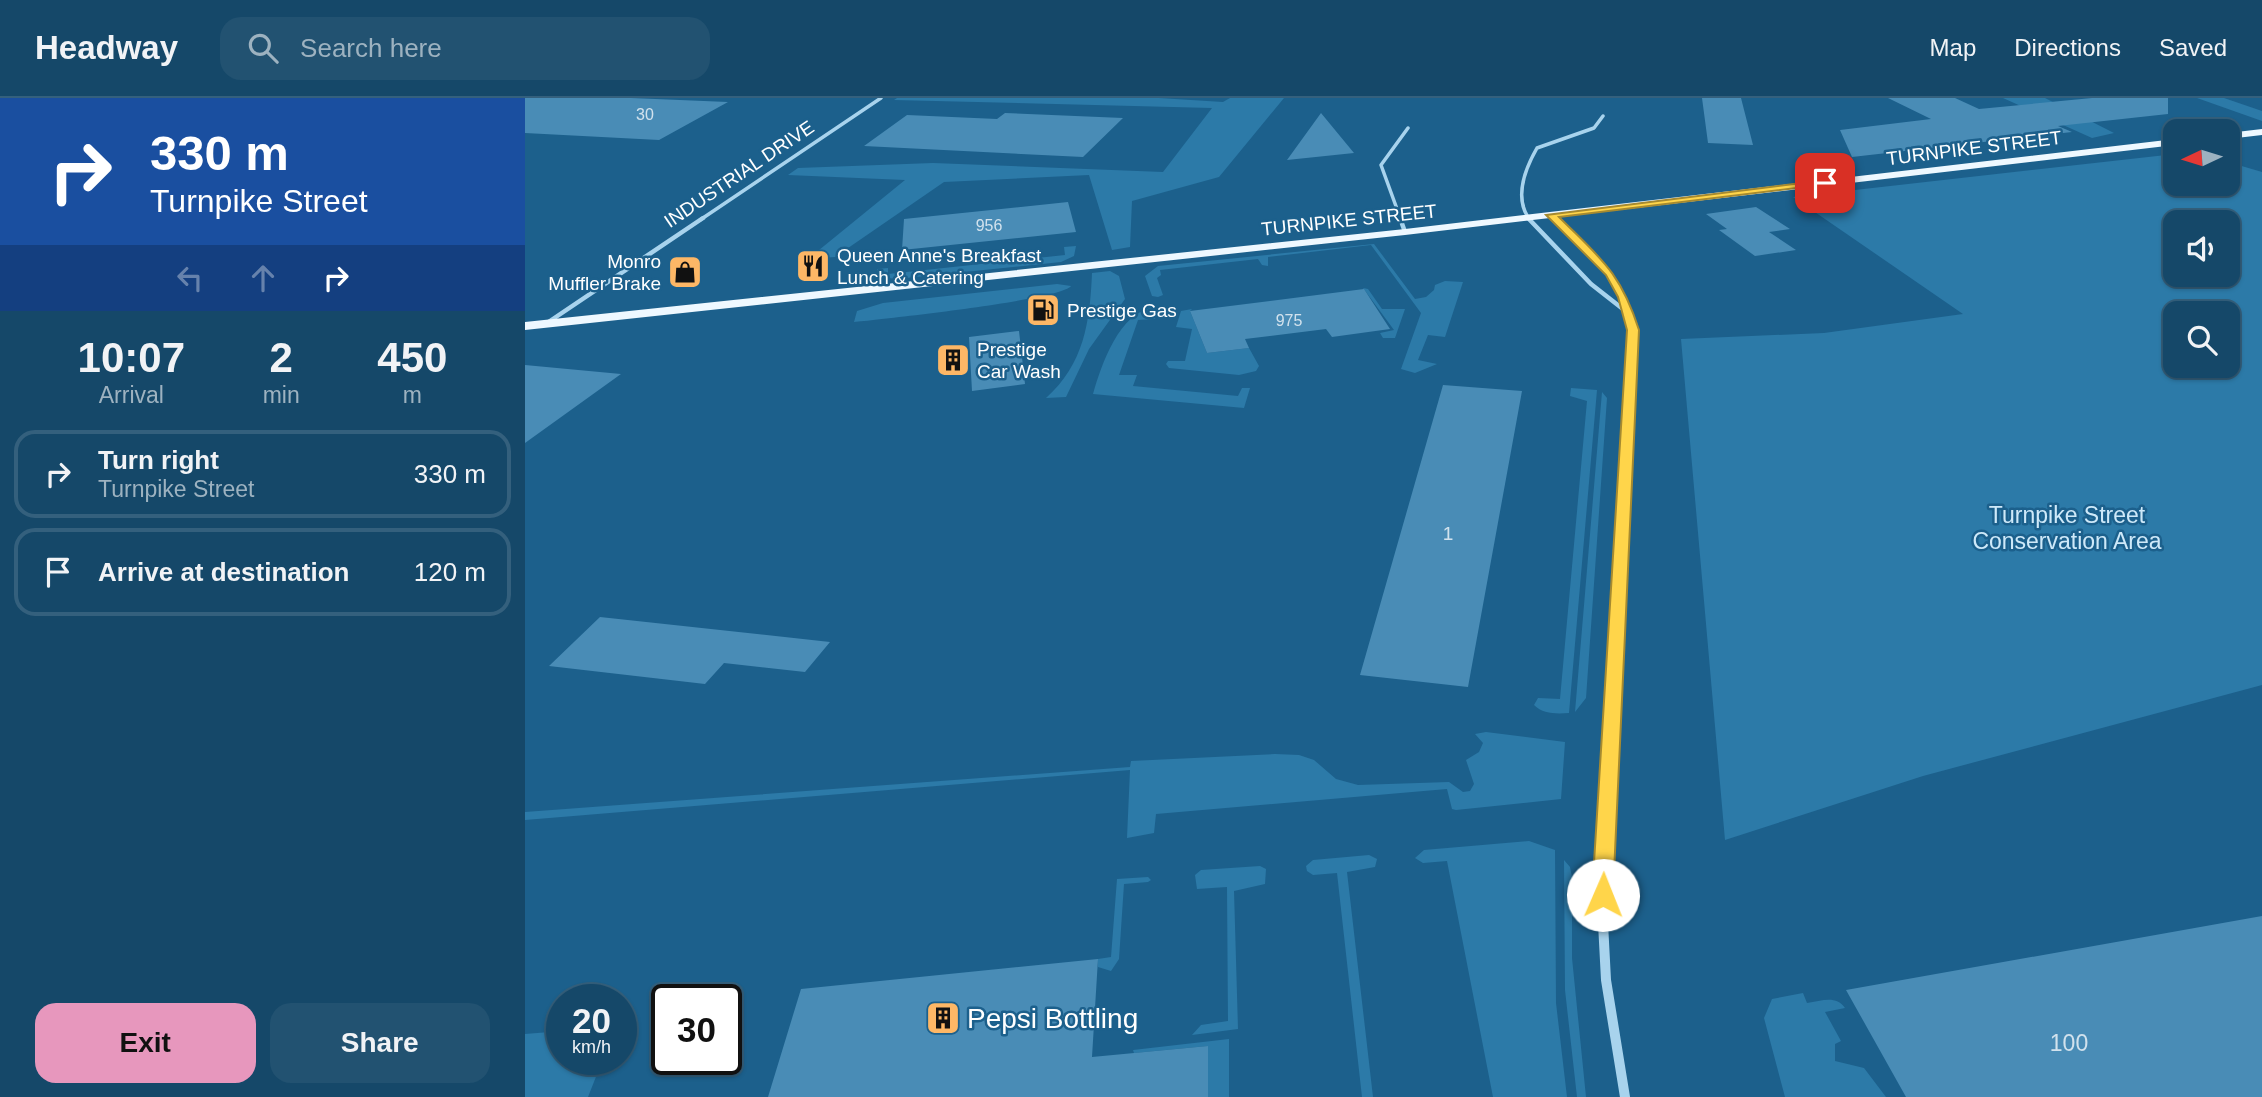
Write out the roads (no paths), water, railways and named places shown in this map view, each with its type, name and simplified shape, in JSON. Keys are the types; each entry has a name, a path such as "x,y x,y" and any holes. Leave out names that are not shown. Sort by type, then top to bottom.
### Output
{"main road":[{"path":"2240,135 2262,132"},
{"name":"TURNPIKE STREET","path":"525,326 1405,232 2163,143"}],"street":[{"name":"INDUSTRIAL DRIVE","path":"546,324 881,98"},
{"path":"1603,116 1594,128 1537,148 1528,167 1520,201 1527,217 1591,284 1629,314"},
{"path":"1405,232 1381,165 1408,128"},
{"path":"1551,215 1610,274 1632,320 1633,350 1606,803 1603,922 1606,980 1625,1097"}],"place":[{"name":"Queen Anne's Breakfast Lunch & Catering","path":"813,266"},
{"name":"Monro Muffler Brake","path":"685,272"},
{"name":"Prestige Gas","path":"1043,310"},
{"name":"Prestige Car Wash","path":"953,360"},
{"name":"Pepsi Bottling","path":"943,1018"}],"park label":[{"name":"Turnpike Street Conservation Area","path":"2067,528"}]}
